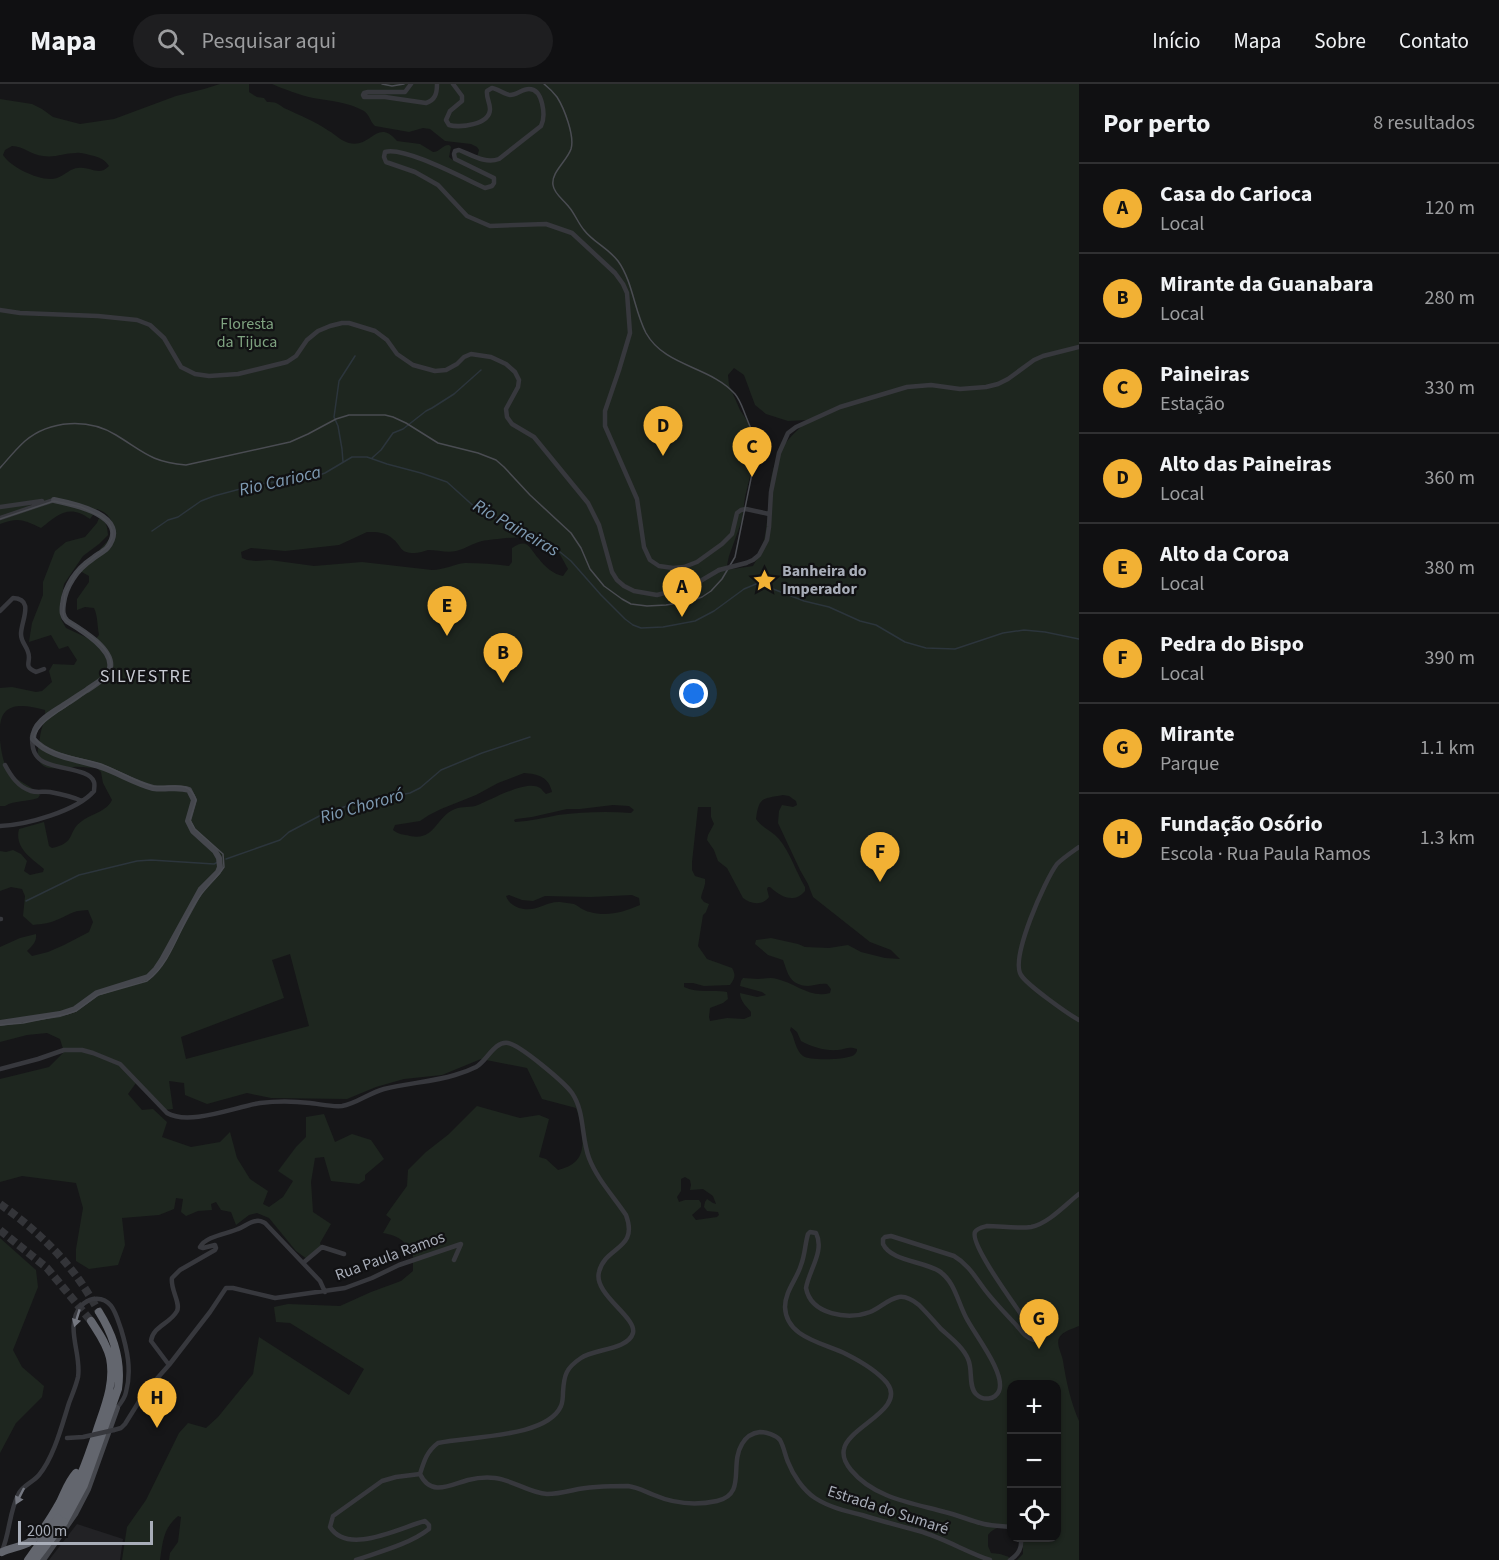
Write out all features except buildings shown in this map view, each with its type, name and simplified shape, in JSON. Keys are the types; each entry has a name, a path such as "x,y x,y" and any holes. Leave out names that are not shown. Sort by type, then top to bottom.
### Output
{"highway":[{"path":"99,1312 121,1358 123,1388 117,1408"},
{"path":"26,1560 61,1520 83,1469 108,1397 111,1365 108,1350 91,1321"},
{"path":"35,1560 84,1485 117,1395 119,1368 113,1341"},
{"path":"50,1527 76,1473 111,1382"},
{"path":"1,1553 23,1545 36,1537 47,1523 76,1473"}],"street":[{"path":"411,85 405,92 364,93 363,95 426,103 435,97 437,84"},
{"path":"453,84 462,96 462,101 447,114 446,120 449,125 456,127 473,124 486,118 490,108 486,94 492,88 511,95 529,89 537,92 545,114 542,126 499,159 486,161 459,150 455,151 455,159 494,178 494,183 489,188 441,166 402,153 389,151 385,153 386,162 416,172 438,185 467,216 490,226 546,224 572,233 615,273 623,284 627,293 630,333 605,411 605,426 637,499 645,547 650,560 659,566 684,567 697,562 722,544 732,534 741,510 770,514"},
{"path":"0,310 137,320 150,325 164,338 181,367 195,374 209,376 238,374 287,362 296,356 307,340 318,331 342,323 375,331 387,340 397,354 413,365 435,371 446,370 471,354 491,357 516,372 519,380 518,387 506,409 507,417 512,424 534,437 588,503 599,525 612,572 617,580 634,591 657,595 697,583 719,570 753,560 761,553 767,540 771,492 779,453 788,433 796,427 840,407 907,387 931,386 960,389 998,384 1034,360 1079,347"},
{"path":"0,518 54,500"},
{"path":"0,507 54,500 80,506 100,515 110,522 113,530 113,538 109,546 76,573 65,593 62,610 67,621 97,642 105,652 110,668 103,679 43,719 32,737 33,750 38,759 90,776 94,782 94,791 82,801 59,813 20,824 0,826"},
{"path":"0,611 13,598 22,601 26,611 21,632 28,651 28,667 36,672 44,669"},
{"path":"0,1023 67,1012 97,993 148,977 162,960 201,889 218,872 220,863 215,851 193,831 188,821 194,800 189,790 156,788 138,783 102,767 55,753 43,747 32,737"},
{"path":"5,765 10,776 31,792 67,795 82,801"},
{"path":"1079,847 1058,863 1048,878 1023,940 1018,967 1020,974 1028,983 1079,1020"},
{"path":"0,1069 64,1050 82,1050 93,1053 120,1064 167,1113 183,1119 267,1102 344,1106 384,1089 456,1075 477,1067 498,1045 510,1043 526,1053 571,1092 581,1113 584,1137 593,1166 629,1222 628,1238 605,1260 598,1274 599,1282 631,1324 633,1333 619,1346 586,1354 573,1364 565,1374 561,1406 552,1417 539,1426 515,1433 438,1443 425,1457 420,1474 382,1481 333,1516 330,1527 337,1536 344,1539 355,1540 384,1535 425,1521 429,1525 429,1529 416,1537 356,1560"},
{"name":"Estrada do Sumaré","path":"1007,1527 984,1524 906,1502 889,1496 856,1476 846,1464 844,1449 851,1436 888,1404 891,1398 889,1387 865,1366 845,1354 811,1340 796,1330 789,1321 785,1306 788,1293 801,1266 808,1234 813,1231 819,1242 815,1264 806,1288 811,1299 830,1314 847,1316 870,1311 899,1297 917,1304 964,1351 971,1365 975,1393 984,1398 991,1398 998,1393 1000,1388 995,1367 968,1321 951,1283 943,1274 934,1269 889,1253 885,1249 883,1239 891,1236 963,1261 971,1268 984,1289 1009,1318 1027,1337 1034,1340 1036,1336 996,1279 976,1243 974,1234 981,1227 987,1226 1039,1225 1079,1194"},
{"path":"169,1365 152,1338 155,1331 175,1314 178,1308 171,1286 172,1278 180,1270 216,1248 213,1245 201,1248 202,1243 252,1222 260,1221 269,1226 320,1281 324,1292"},
{"name":"Rua Paula Ramos","path":"59,1437 83,1437 123,1426 145,1392 169,1365 226,1288 275,1298 324,1292 345,1288 399,1265 461,1244 454,1260"},
{"path":"303,1263 322,1247 344,1254"},
{"path":"1,1553 17,1497 40,1474 59,1437 78,1376 74,1323 77,1311 86,1301 100,1299 113,1307 126,1343 129,1361 125,1396 117,1408 88,1489 75,1514 43,1560"},
{"name":"Estrada do Sumaré","path":"420,1474 427,1484 437,1488 470,1480 495,1478 546,1494 629,1486 675,1503 695,1504 717,1501 732,1493 736,1480 735,1467 739,1449 751,1434 766,1432 780,1440 788,1463 797,1479 813,1497 834,1508 929,1534 990,1560"},
{"path":"26,1560 50,1527 60,1534"},
{"path":"1010,1560 1020,1551 1022,1542"}],"shaded area":[{"path":"77,1524 123,1539 120,1560 49,1560"}],"green space":[{"name":"Floresta da Tijuca","path":"220,84 249,84 249,92 257,97 264,98 267,102 275,103 313,121 346,142 357,144 384,132 397,141 420,144 433,152 449,145 451,147 449,157 454,161 455,154 458,152 477,157 479,150 471,144 445,141 430,129 423,128 409,132 375,126 366,113 358,108 308,97 272,84 1079,84 1079,1326 1063,1334 1058,1344 1069,1392 1079,1421 1079,1560 1017,1560 1023,1554 1023,1542 1061,1542 1061,1380 1007,1380 1007,1526 990,1532 988,1546 991,1553 1009,1557 1008,1560 169,1560 170,1553 178,1542 181,1517 178,1516 167,1531 160,1560 122,1560 127,1527 146,1500 179,1433 188,1423 206,1428 218,1417 253,1374 259,1337 349,1395 364,1369 290,1323 276,1322 274,1307 288,1304 340,1306 401,1281 413,1271 413,1252 400,1239 383,1233 391,1219 386,1215 407,1186 408,1170 426,1152 449,1134 477,1106 520,1118 539,1115 549,1119 539,1157 546,1159 558,1170 576,1161 580,1156 583,1142 576,1108 542,1099 527,1068 481,1059 442,1075 404,1079 347,1099 271,1098 247,1093 207,1104 185,1095 184,1083 169,1081 173,1109 163,1110 136,1083 128,1094 142,1110 153,1109 167,1122 162,1137 191,1147 220,1142 230,1132 237,1158 250,1179 268,1191 263,1204 269,1207 283,1197 293,1181 278,1171 306,1137 306,1117 324,1114 335,1142 352,1134 371,1140 384,1159 365,1175 365,1180 359,1184 331,1181 324,1157 315,1158 311,1182 313,1212 331,1224 320,1243 321,1246 307,1259 296,1251 269,1218 257,1213 249,1215 236,1225 231,1212 221,1210 216,1202 211,1204 212,1210 198,1211 186,1216 181,1212 183,1199 176,1198 174,1209 159,1215 122,1218 125,1245 118,1265 89,1269 76,1261 83,1208 76,1183 22,1176 0,1182 0,1079 49,1067 64,1052 60,1039 47,1033 0,1042 0,947 36,934 35,942 27,951 32,956 48,952 89,932 93,922 88,910 33,925 23,916 25,896 22,889 11,887 0,891 0,851 13,850 21,854 27,861 24,871 30,875 43,872 44,869 29,857 19,842 19,829 44,822 49,846 52,848 60,846 69,840 77,825 103,810 112,800 103,783 101,772 97,768 52,768 40,762 38,749 45,710 22,706 9,709 1,719 0,728 0,688 12,687 42,691 52,682 49,671 53,664 74,665 77,660 68,646 59,649 51,635 29,642 32,623 43,595 43,582 55,551 66,542 85,537 99,518 104,521 108,535 83,556 64,584 61,619 66,628 94,641 99,635 94,608 85,607 77,610 77,599 89,582 89,576 80,571 114,534 110,518 97,509 90,519 76,512 64,513 41,528 21,520 0,524 0,99 32,104 53,117 80,124 114,119 176,96","holes":["12,146 20,147 47,156 81,153 101,158 109,166 102,171 75,168 57,178 44,178 13,165 3,155 5,150","734,368 744,375 755,405 766,414 788,421 808,420 791,436 778,456 771,477 765,533 756,561 753,566 726,570 742,520 756,451 754,431 740,410 729,385 728,375","367,532 387,535 409,553 428,550 449,552 489,540 517,537 536,538 553,544 568,569 563,576 553,572 525,544 512,548 512,562 509,566 465,563 432,570 362,562 314,566 270,560 256,561 242,558 241,552 251,548 285,551 339,545","524,773 542,777 551,787 552,792 546,794 540,788 527,786 475,806 458,808 443,817 430,832 419,837 397,833 393,830 395,825 420,821 441,809","783,795 789,796 796,801 797,805 793,807 782,805 778,823 813,897 870,942 891,950 900,959 861,952 848,945 829,948 805,947 771,938 756,940 755,944 768,955 783,960 793,981 808,986 827,984 831,989 830,993 816,994 775,978 743,978 740,986 766,995 757,997 740,993 751,1016 744,1019 727,1018 710,1021 710,1008 728,999 727,992 695,990 684,987 684,983 704,986 730,985 734,975 732,968 707,959 698,946 703,915 709,904 701,898 705,879 695,876 692,870 698,807 711,807 714,824 707,840 718,861 727,868 743,898 749,902 760,903 769,897 768,887 788,898 801,895 805,891 783,844 756,819 763,800","613,805 629,806 634,810 631,813 585,813 521,822 514,820 567,809","632,895 639,898 640,905 609,914 596,913 574,904 560,902 525,909 515,906 506,896 533,901 545,896","290,954 309,1026 186,1059 181,1037 284,998 272,960","791,1027 797,1032 801,1041 814,1047 833,1050 852,1048 857,1051 854,1055 844,1058 807,1058 798,1051","685,1177 690,1180 690,1190 703,1189 713,1196 716,1204 707,1199 704,1207 707,1211 718,1212 719,1215 696,1220 692,1215 701,1207 701,1203 699,1200 679,1202 677,1197 681,1191 681,1179"]},
{"path":"0,740 7,769 40,795 38,798 0,806"},
{"path":"0,1238 36,1270 38,1287 13,1350 22,1367 44,1386 42,1397 16,1423 0,1453"}],"waterway":[{"path":"343,462 338,426 334,417 339,381 355,356"},
{"path":"372,458 393,433 403,429 426,411 454,394 481,370"},
{"name":"Rio Paineiras","path":"152,531 201,501 214,496 259,484 314,477 352,457 367,457 447,482 478,510 498,519 513,530 554,547 571,561 625,619 641,628 663,627 695,621 714,611 744,589 756,584 829,607 860,621 876,625 905,642 926,648 955,649 1003,633 1024,630 1079,639"},
{"name":"Rio Chororó","path":"226,859 280,840 289,832 325,813 350,805 410,793 420,788 441,770 530,737"},
{"name":"Rio Chororó","path":"26,901 79,875 137,861 214,864 218,862"}],"tunnel":[{"path":"0,1204 55,1250 82,1284 99,1312"},
{"path":"0,1230 47,1268 91,1321"}],"tram line":[{"path":"382,84 392,86 404,84"},
{"path":"0,468 25,441 57,425 93,426 116,435 156,459 186,465 290,442 349,415 385,415 406,423 438,443 496,460 571,533 581,548 590,569 604,586 631,604 647,606 691,601 711,591 722,579 735,557 755,459 751,429 739,400 725,385 676,360 654,344 642,324 627,278 618,261 588,234 555,191 554,176 569,153 572,143 568,122 560,102 544,84"},
{"path":"0,519 54,501 81,507 109,523 112,538 108,546 78,570 65,593 63,613 67,621 104,648 111,662 110,670 95,686 44,722 34,737 55,752 101,764 145,784 181,786 189,789 196,800 190,820 195,829 223,854 224,867 193,906 164,963 147,981 98,995 76,1011 67,1014 0,1025"}],"place":[{"name":"Alto das Paineiras","path":"663,456"},
{"name":"Paineiras","path":"752,477"},
{"name":"Banheira do Imperador","path":"764,580"},
{"name":"Casa do Carioca","path":"682,617"},
{"name":"Alto da Coroa","path":"447,636"},
{"name":"Mirante da Guanabara","path":"503,683"},
{"name":"Pedra do Bispo","path":"880,882"},
{"name":"Mirante","path":"1039,1349"},
{"name":"Fundação Osório","path":"157,1428"}],"district":[{"name":"SILVESTRE","path":"146,676"}],"water label":[{"name":"Rio Carioca","path":"280,481"}]}
